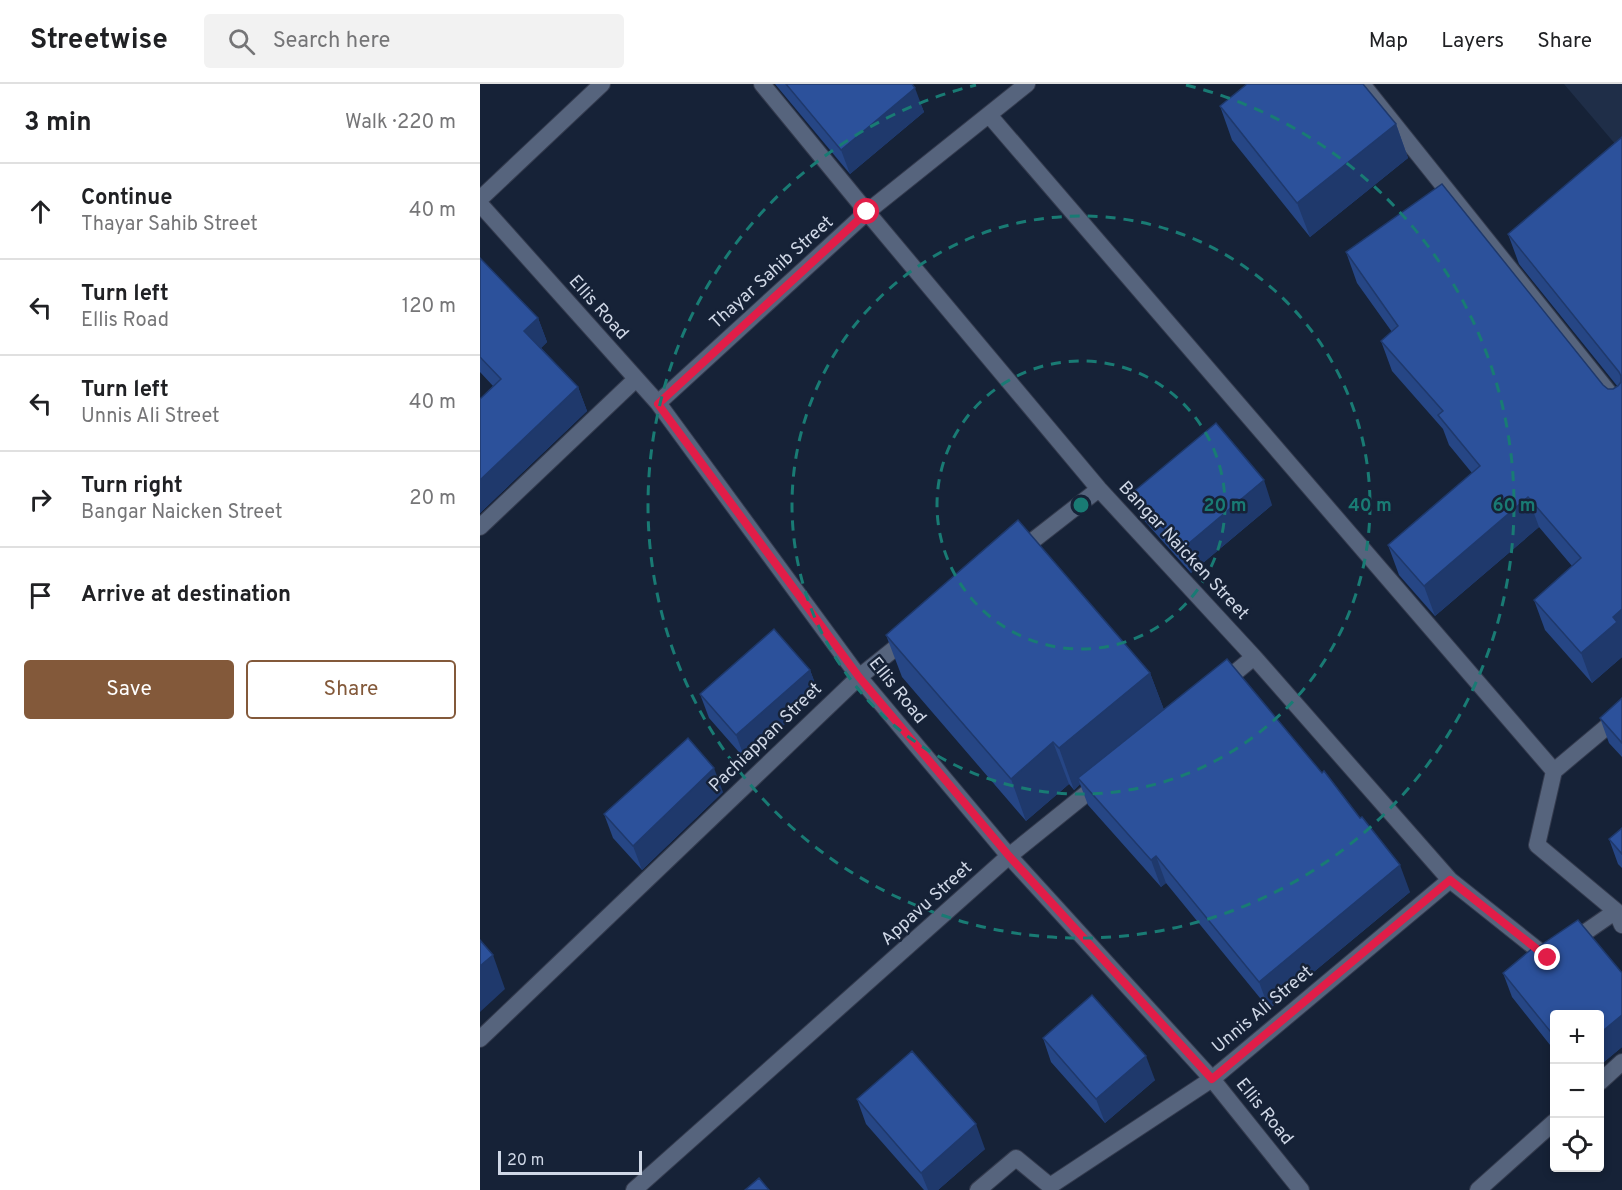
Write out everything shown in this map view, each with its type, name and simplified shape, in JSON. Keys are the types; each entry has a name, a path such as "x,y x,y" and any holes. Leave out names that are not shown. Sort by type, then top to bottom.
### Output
{"street":[{"path":"480,199 602,84"},
{"name":"Bangar Naicken Street","path":"762,84 1099,489 1254,657 1450,880 1548,958 1619,918"},
{"name":"Thayar Sahib Street","path":"658,404 867,212 1027,84"},
{"path":"1362,84 1622,409"},
{"path":"989,115 1554,771"},
{"name":"Ellis Road","path":"480,204 658,404 859,677 1009,856 1212,1079 1301,1190"},
{"path":"480,527 636,379"},
{"path":"1007,561 1099,489"},
{"name":"Pachiappan Street","path":"480,1039 859,677 923,626"},
{"path":"1209,694 1254,657"},
{"path":"1619,918 1537,845 1554,771 1622,714"},
{"name":"Appavu Street","path":"634,1190 1009,856 1118,768"},
{"name":"Unnis Ali Street","path":"978,1190 1016,1158 1051,1188 1212,1079 1450,880"},
{"path":"1604,1078 1622,1062"},
{"path":"1478,1190 1550,1126"}],"shaded area":[{"path":"1564,84 1622,84 1622,152"}],"building":[{"path":"786,84 912,84 915,88 841,150"},
{"path":"1247,84 1363,84 1396,124 1297,203 1220,106"},
{"path":"1622,137 1622,609 1613,617 1617,622 1581,653 1534,600 1581,558 1528,497 1424,586 1388,545 1480,466 1438,415 1443,411 1381,341 1398,326 1346,252 1442,184 1603,385 1608,389 1613,389 1621,382 1619,372 1508,234"},
{"path":"480,258 538,318 524,331 578,387 480,480 480,399 501,379 480,357"},
{"path":"1216,423 1264,480 1182,549 1132,493"},
{"path":"1018,520 1150,673 1059,748 1053,742 1011,779 886,635"},
{"path":"774,629 810,670 736,735 700,694"},
{"path":"1227,659 1322,773 1324,771 1400,865 1259,982 1156,856 1151,860 1078,778"},
{"path":"1622,698 1622,743 1600,718"},
{"path":"688,738 714,768 633,846 604,814"},
{"path":"1622,828 1622,854 1609,839"},
{"path":"1578,920 1622,973 1622,1015 1604,1030 1604,1010 1550,1010 1550,1031 1503,973 1534,947 1535,949"},
{"path":"480,940 493,955 480,966"},
{"path":"1092,995 1146,1056 1096,1099 1043,1038"},
{"path":"912,1051 976,1124 921,1173 857,1099"},
{"path":"759,1178 769,1190 745,1190"}],"route":[{"path":"867,212 658,404 859,677 1009,856 1212,1079 1450,880 1548,958"}]}
